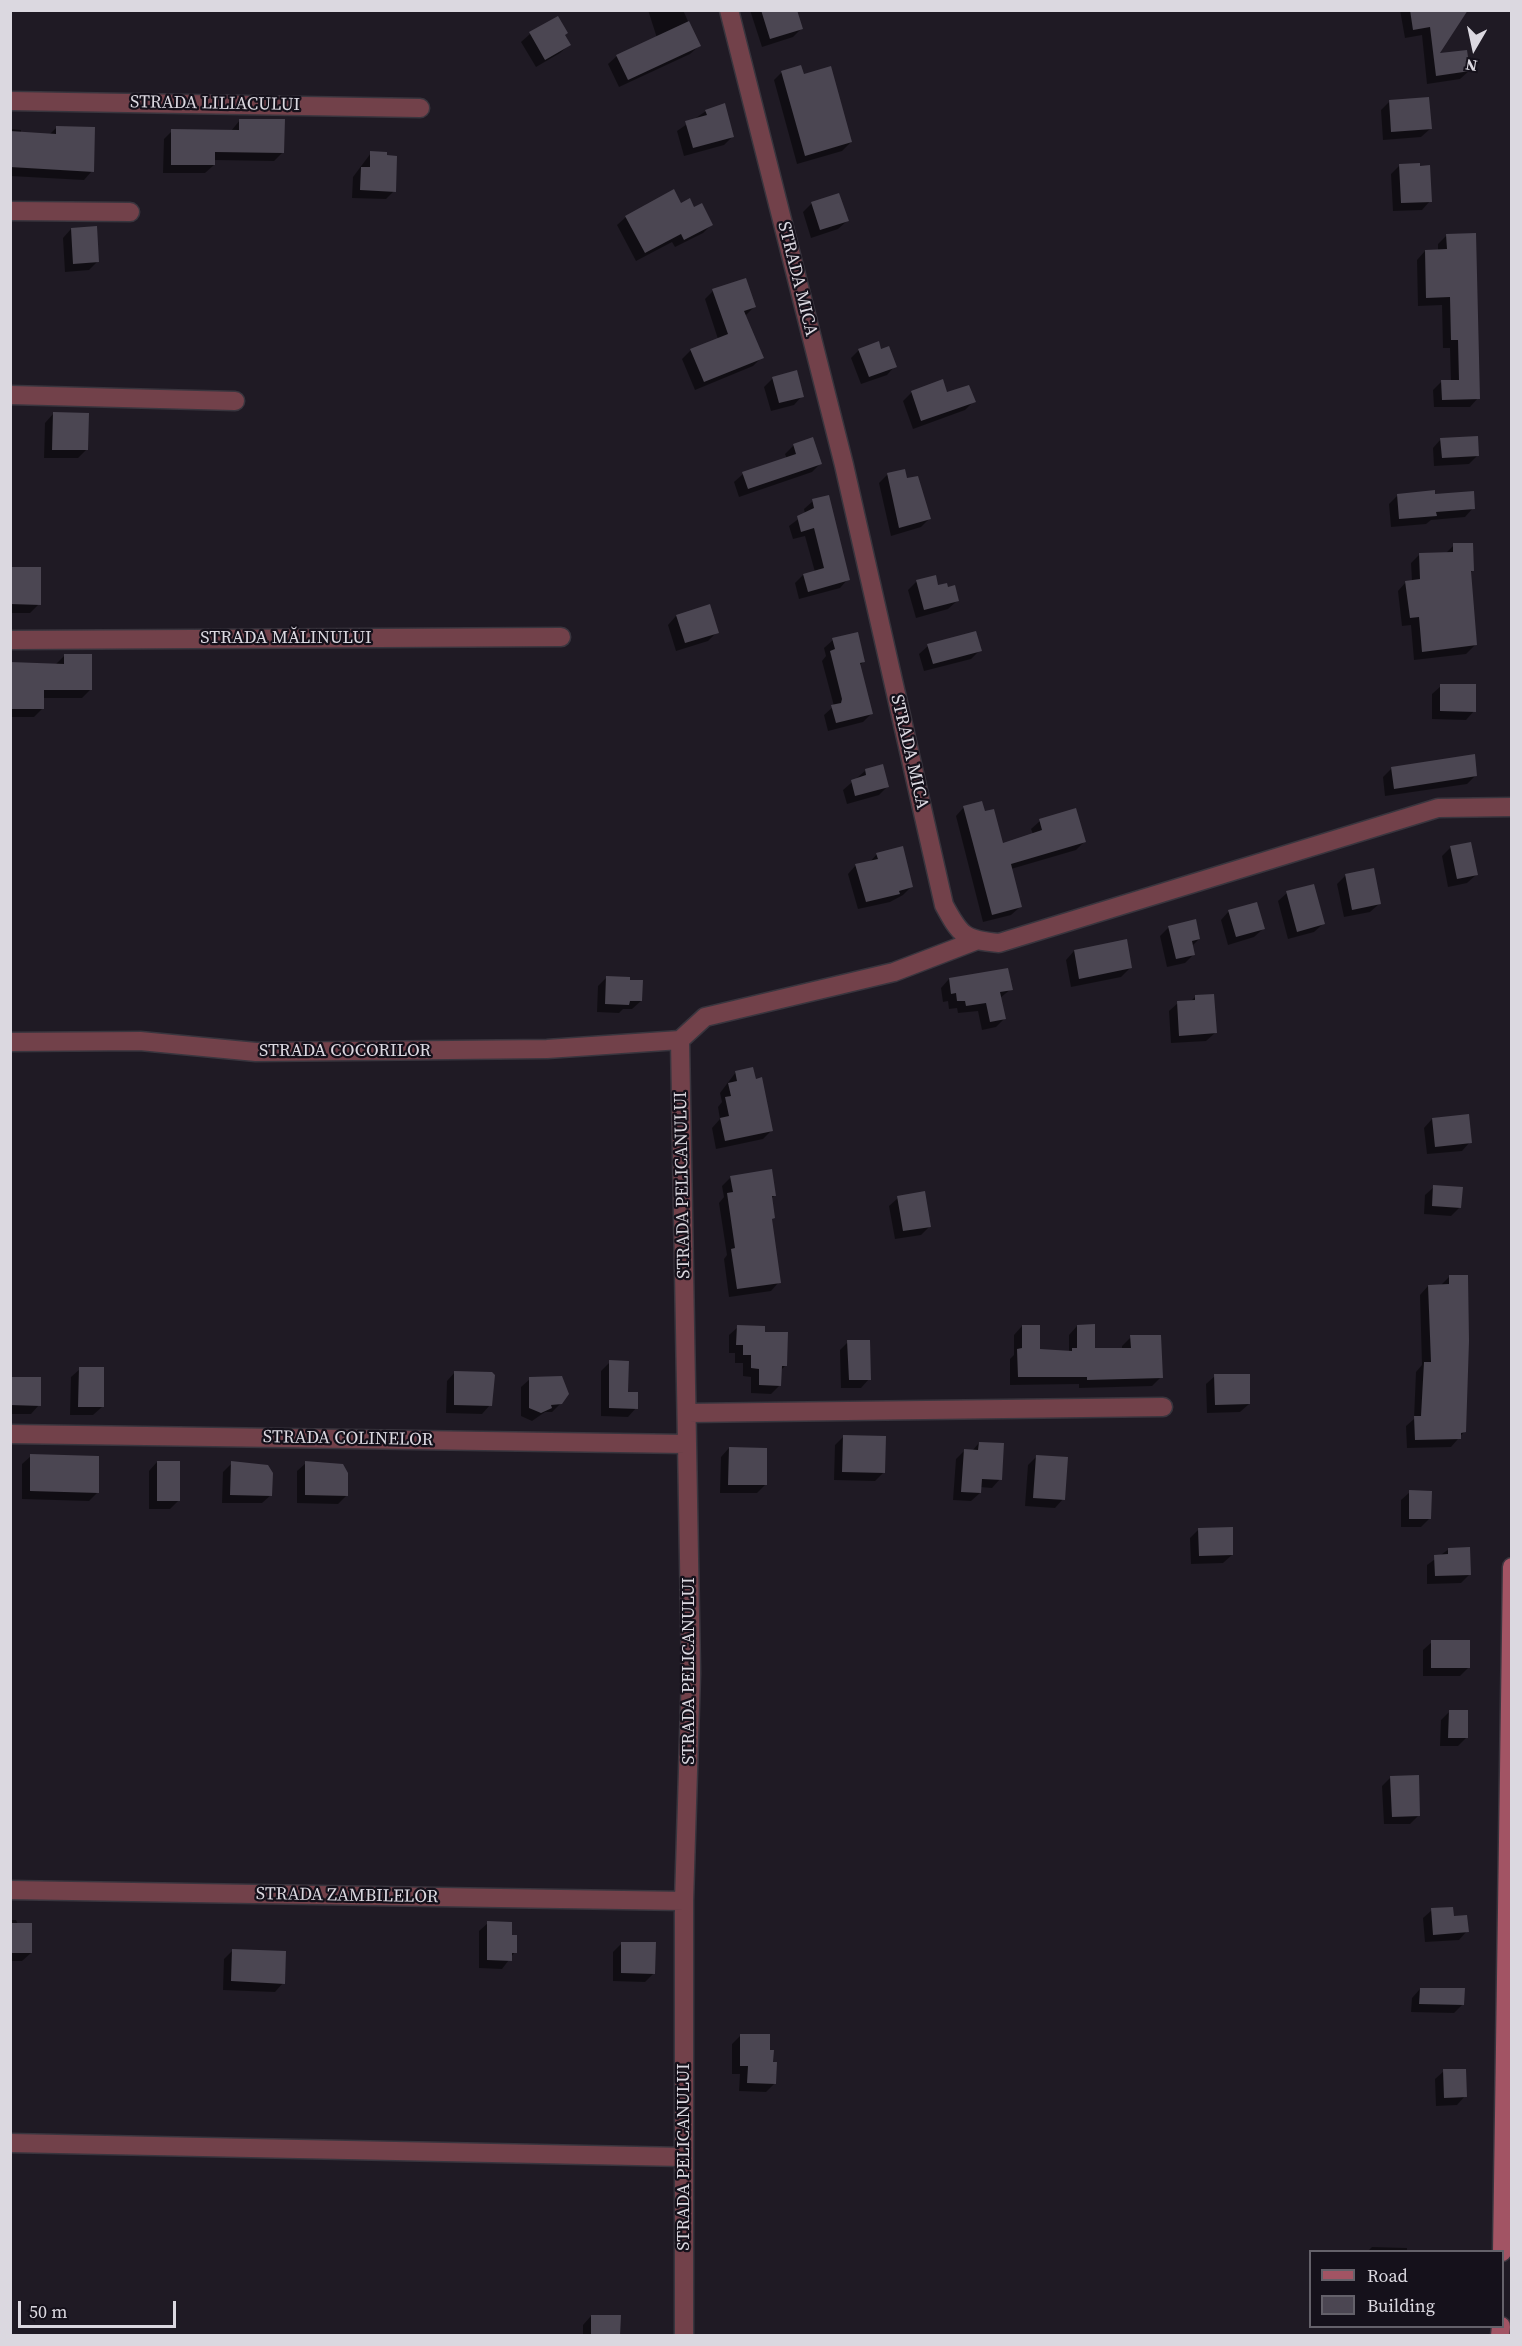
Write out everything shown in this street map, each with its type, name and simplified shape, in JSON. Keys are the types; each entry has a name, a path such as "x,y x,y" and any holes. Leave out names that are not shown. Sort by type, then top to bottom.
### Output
{"street":[{"name":"STRADA MICA","path":"729,10 844,465 944,905 957,929 975,941"},
{"name":"STRADA LILIACULUI","path":"10,101 420,108"},
{"path":"10,211 130,212"},
{"path":"10,395 235,401"},
{"name":"STRADA MĂLINULUI","path":"10,640 561,637"},
{"path":"680,1040 705,1017 894,972 975,941 999,943 1437,807 1512,807"},
{"name":"STRADA COCORILOR","path":"10,1042 140,1041 256,1052 547,1049 680,1040"},
{"name":"STRADA PELICANULUI","path":"680,1040 691,1673 684,1901 684,2336"},
{"path":"688,1413 1163,1407"},
{"name":"STRADA COLINELOR","path":"10,1434 686,1444"},
{"path":"1502,2250 1512,1566"},
{"name":"STRADA ZAMBILELOR","path":"10,1890 684,1901"},
{"path":"10,2143 684,2157"}],"building":[{"path":"761,10 797,10 803,29 770,39"},
{"path":"1410,10 1468,10 1440,53 1467,50 1470,71 1436,76 1430,27 1413,30"},
{"path":"558,16 568,33 565,35 571,45 545,60 529,32"},
{"path":"689,21 701,46 628,80 616,55"},
{"path":"801,65 804,74 831,66 852,142 805,156 781,71"},
{"path":"1429,97 1432,129 1391,132 1389,100"},
{"path":"725,103 734,137 693,148 685,121 707,115 705,110"},
{"path":"239,119 285,119 284,153 215,152 215,165 171,165 171,129 239,130"},
{"path":"56,126 95,127 94,172 10,167 10,131 56,134"},
{"path":"370,151 387,152 387,155 397,156 396,192 360,190 361,167 370,167"},
{"path":"1420,163 1420,166 1430,165 1432,202 1401,203 1399,164"},
{"path":"674,189 681,203 690,198 694,207 702,203 713,225 684,240 681,234 645,253 625,216"},
{"path":"839,193 849,221 820,230 811,202"},
{"path":"97,226 99,262 73,264 71,228"},
{"path":"1476,233 1480,399 1442,400 1441,380 1459,380 1458,340 1451,340 1450,297 1426,298 1425,250 1447,249 1446,234"},
{"path":"746,278 756,307 744,311 764,358 704,382 690,349 728,334 712,289"},
{"path":"879,341 881,349 889,346 897,367 869,377 858,349"},
{"path":"797,370 804,397 779,403 772,377"},
{"path":"943,379 947,392 969,385 976,402 921,421 911,391"},
{"path":"53,412 89,413 88,450 52,450"},
{"path":"1478,436 1479,456 1442,458 1440,438"},
{"path":"813,437 822,464 748,489 742,472 796,454 793,444"},
{"path":"905,469 907,478 918,476 931,519 899,528 887,473"},
{"path":"1435,490 1435,494 1474,491 1475,509 1436,512 1437,516 1399,519 1397,494"},
{"path":"829,495 850,580 808,592 803,574 824,568 814,528 801,532 797,516 814,508 812,499"},
{"path":"1453,543 1473,543 1474,571 1471,571 1477,645 1422,652 1419,617 1410,618 1405,581 1420,579 1419,553 1453,552"},
{"path":"10,567 41,567 41,605 10,604"},
{"path":"936,575 938,585 947,583 948,587 955,585 959,601 924,610 916,580"},
{"path":"710,604 719,633 685,643 676,615"},
{"path":"976,631 982,651 933,664 927,644"},
{"path":"858,632 865,662 860,663 873,714 836,723 831,705 841,703 842,699 830,651 835,649 832,638"},
{"path":"64,654 92,654 92,690 44,690 44,709 10,709 10,662 64,664"},
{"path":"1440,684 1476,684 1476,712 1440,711"},
{"path":"1475,754 1477,776 1394,789 1391,767"},
{"path":"883,764 889,787 855,796 851,780 866,775 865,769"},
{"path":"982,801 985,811 994,809 1003,843 1042,830 1039,819 1076,808 1086,842 1011,864 1022,907 992,915 963,806"},
{"path":"1471,842 1478,875 1457,879 1450,846"},
{"path":"903,846 913,887 899,891 900,894 866,902 855,864 878,859 876,853"},
{"path":"1374,868 1381,904 1352,910 1345,874"},
{"path":"1314,884 1325,924 1297,932 1286,891"},
{"path":"1257,902 1265,929 1236,937 1228,910"},
{"path":"1196,919 1200,939 1192,941 1195,955 1176,959 1168,926"},
{"path":"1127,939 1132,968 1079,979 1074,950"},
{"path":"1008,968 1013,990 1000,992 1006,1019 990,1022 986,1003 966,1006 965,1001 957,1001 956,993 951,994 949,978"},
{"path":"606,976 643,980 642,1001 630,1001 629,1005 605,1004"},
{"path":"1214,994 1217,1033 1179,1036 1177,1001 1195,1000 1195,995"},
{"path":"753,1067 756,1079 762,1077 773,1131 725,1141 720,1118 729,1116 725,1097 731,1096 728,1083 737,1081 735,1071"},
{"path":"1469,1114 1472,1143 1435,1147 1432,1118"},
{"path":"772,1169 776,1196 772,1196 775,1218 772,1219 781,1283 737,1289 731,1249 735,1248 727,1193 733,1192 730,1176"},
{"path":"1433,1185 1463,1187 1461,1208 1432,1206"},
{"path":"925,1191 931,1227 903,1231 897,1196"},
{"path":"1449,1275 1468,1275 1469,1341 1466,1432 1461,1433 1461,1439 1415,1440 1414,1416 1421,1416 1424,1362 1431,1362 1428,1285 1449,1284"},
{"path":"1095,1324 1095,1348 1131,1348 1130,1335 1161,1335 1163,1378 1087,1380 1087,1377 1018,1377 1017,1349 1022,1348 1022,1325 1040,1325 1040,1349 1072,1351 1072,1348 1077,1348 1077,1325"},
{"path":"737,1325 765,1326 765,1332 788,1332 787,1366 782,1366 781,1386 759,1385 759,1369 751,1368 751,1355 743,1355 743,1345 736,1345"},
{"path":"847,1340 870,1340 871,1380 849,1380"},
{"path":"609,1360 629,1361 628,1392 638,1392 638,1409 609,1408"},
{"path":"79,1367 104,1367 104,1407 78,1407"},
{"path":"454,1371 492,1372 495,1375 492,1406 454,1405"},
{"path":"1214,1374 1250,1374 1250,1404 1215,1405"},
{"path":"562,1376 569,1394 562,1404 551,1405 552,1408 541,1413 529,1408 529,1377"},
{"path":"10,1377 41,1377 41,1406 10,1405"},
{"path":"843,1435 886,1436 885,1473 842,1472"},
{"path":"979,1442 1004,1443 1002,1480 982,1479 981,1493 961,1492 964,1449 978,1450"},
{"path":"729,1447 767,1448 767,1485 728,1485"},
{"path":"30,1454 99,1456 99,1493 30,1491"},
{"path":"1036,1455 1068,1457 1065,1500 1033,1498"},
{"path":"157,1461 180,1461 180,1501 157,1501"},
{"path":"231,1461 268,1465 273,1473 272,1496 230,1495"},
{"path":"305,1461 343,1464 348,1473 348,1496 305,1495"},
{"path":"1409,1490 1432,1491 1431,1519 1409,1519"},
{"path":"1233,1527 1233,1555 1199,1556 1198,1528"},
{"path":"1470,1547 1471,1575 1435,1576 1434,1555 1448,1554 1448,1548"},
{"path":"1431,1640 1470,1640 1470,1668 1431,1668"},
{"path":"1449,1710 1468,1710 1468,1738 1448,1738"},
{"path":"1419,1775 1420,1816 1392,1817 1390,1776"},
{"path":"1453,1907 1454,1916 1467,1915 1469,1932 1433,1935 1431,1908"},
{"path":"487,1921 512,1922 512,1935 517,1935 517,1953 512,1953 512,1961 487,1960"},
{"path":"10,1923 32,1923 32,1953 10,1953"},
{"path":"621,1942 656,1942 655,1974 621,1973"},
{"path":"232,1949 286,1951 285,1984 231,1981"},
{"path":"1420,1988 1465,1988 1464,2005 1419,2004"},
{"path":"740,2034 770,2034 770,2050 774,2050 773,2062 777,2062 776,2084 747,2083 748,2066 740,2066"},
{"path":"1443,2069 1466,2069 1467,2097 1444,2098"},
{"path":"591,2315 621,2315 620,2336 591,2336"}]}
